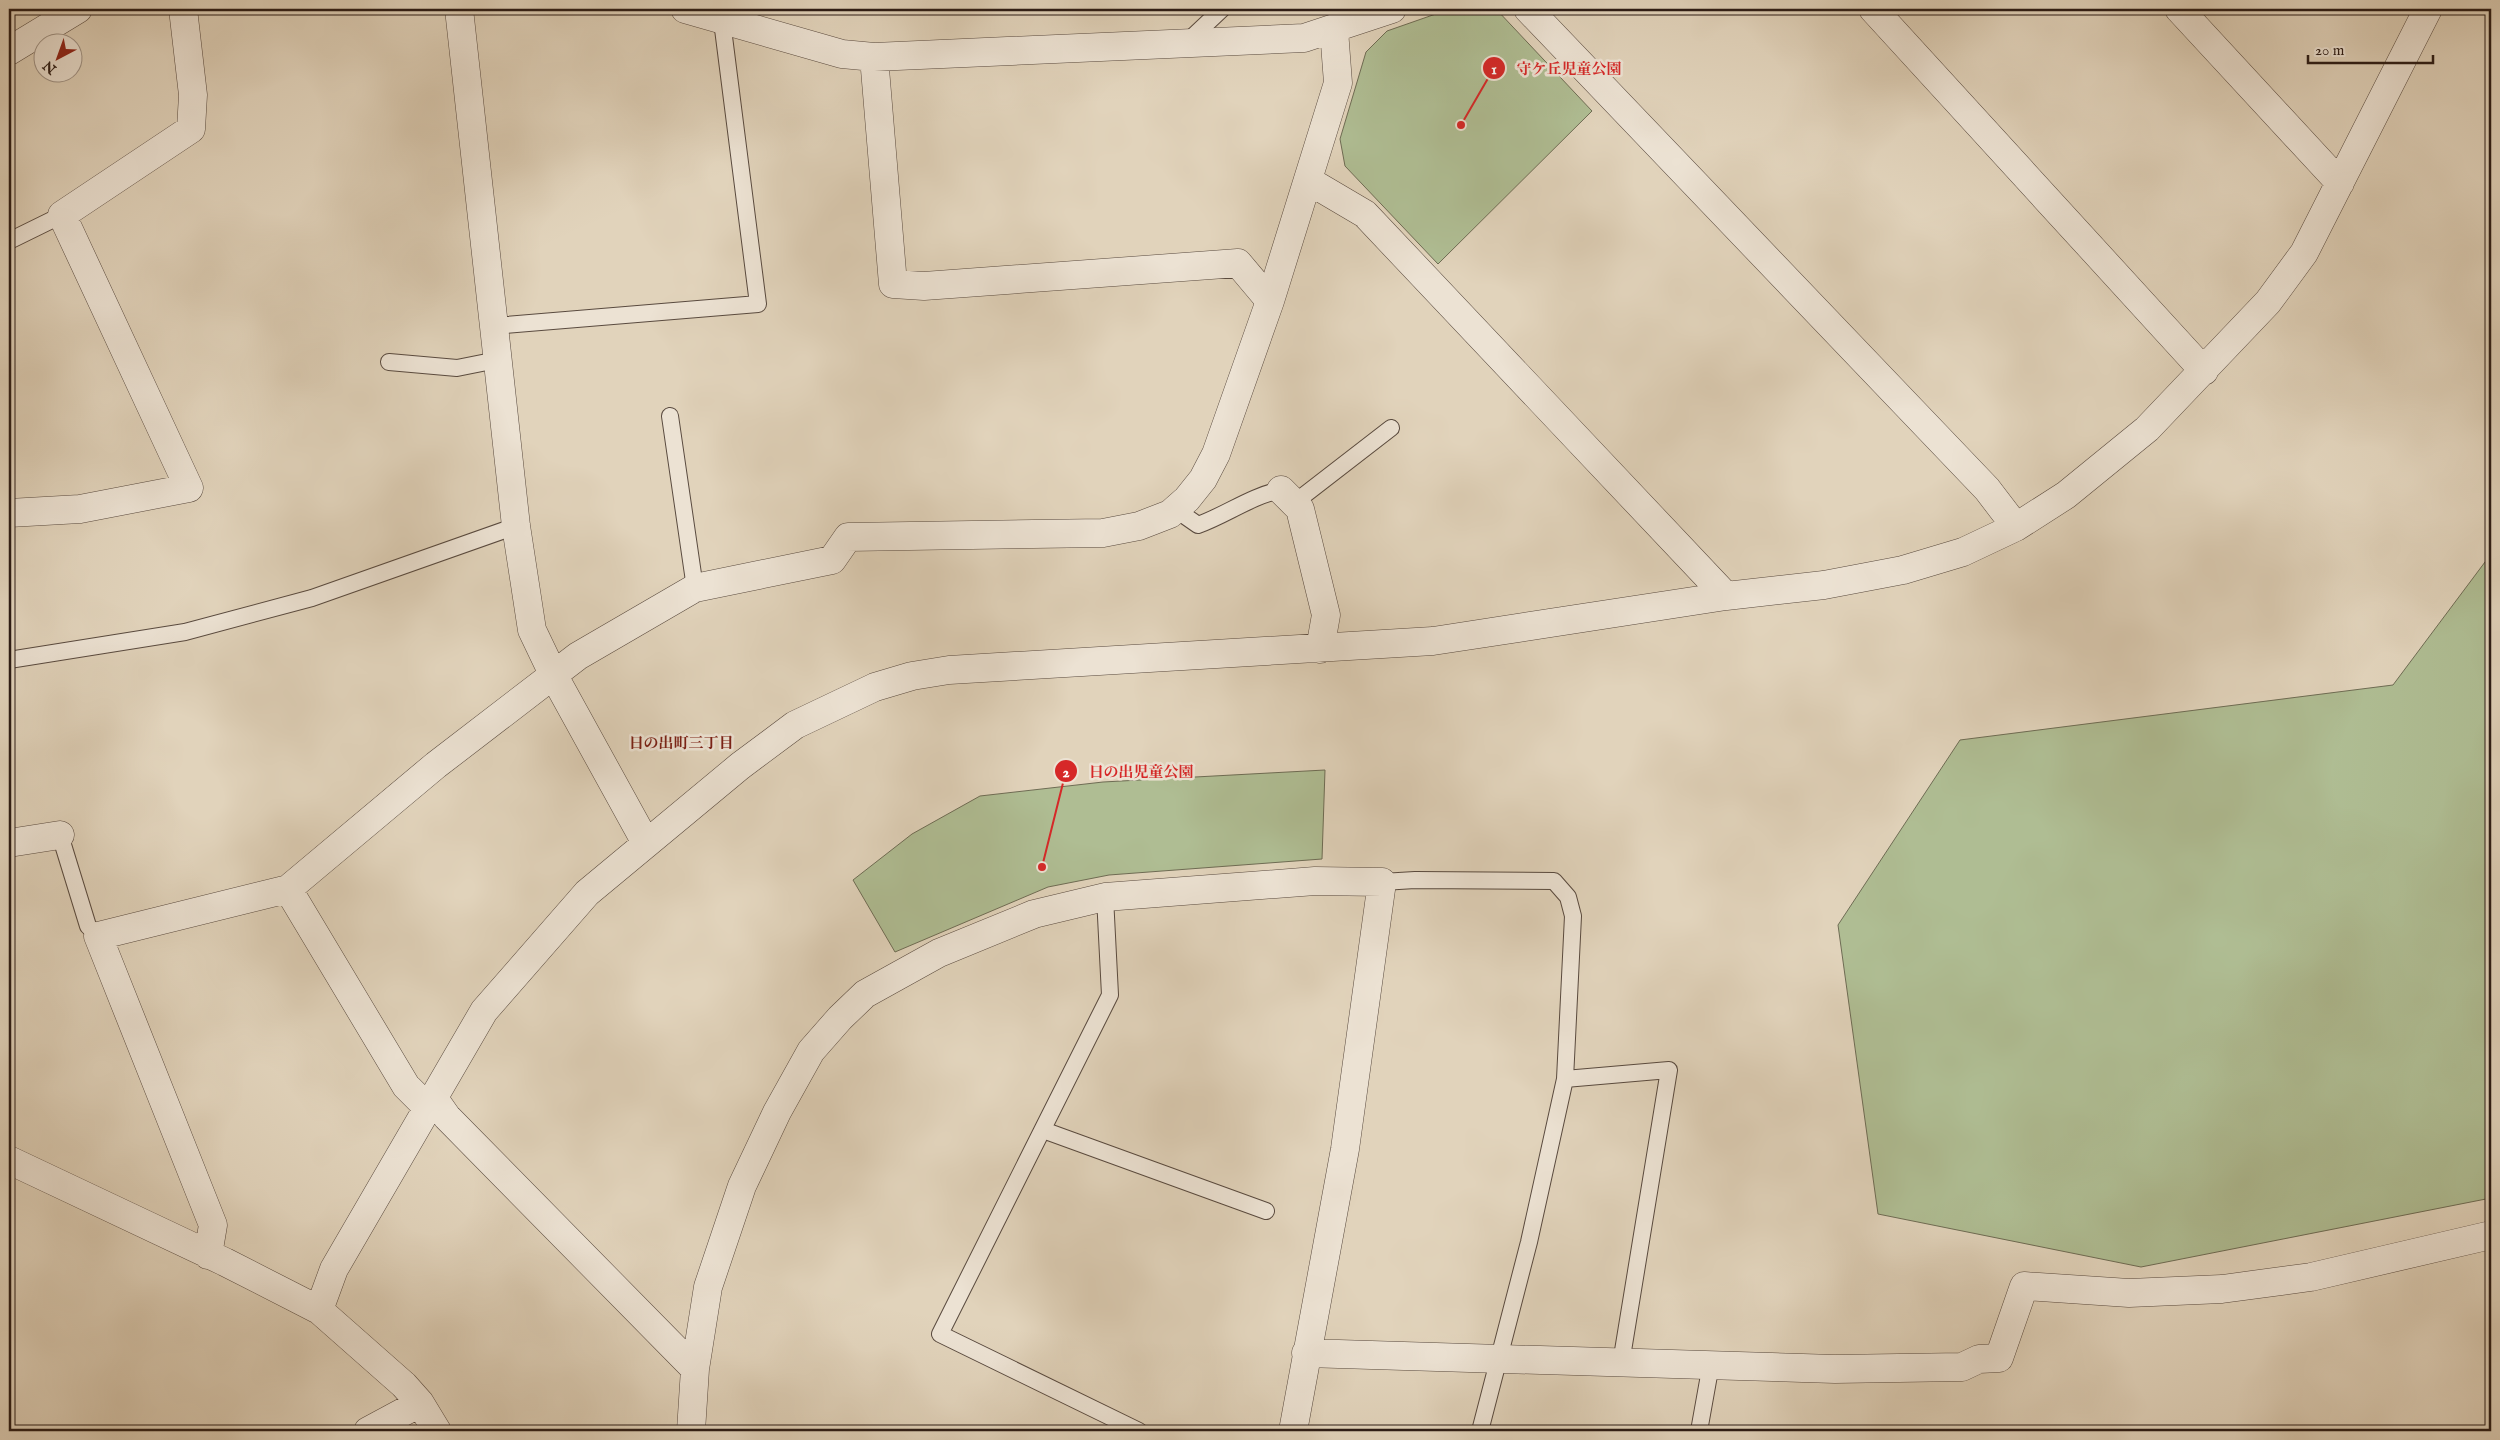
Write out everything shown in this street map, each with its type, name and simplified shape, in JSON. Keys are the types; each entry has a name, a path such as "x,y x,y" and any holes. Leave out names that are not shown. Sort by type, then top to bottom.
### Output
{"street":[{"path":"9,51 78,9"},
{"path":"9,513 80,509 189,488 62,215 191,129 192,95 182,9"},
{"path":"459,9 516,526 532,630 554,676 646,843"},
{"path":"685,9 842,54 874,56 1304,38 1334,30 1392,9"},
{"path":"1528,9 1987,489 2016,527"},
{"path":"1873,9 2204,371"},
{"path":"2179,9 2340,183"},
{"path":"319,1310 334,1269 484,1011 504,986 587,893 646,843 795,725 875,687 912,676 949,670 1433,641 1726,596 1824,585 1903,570 1963,552 2016,527 2066,495 2147,429 2268,302 2304,253 2428,9"},
{"path":"208,1255 213,1224 98,936 288,889 436,765 578,656 695,588 832,560 848,536 1102,533 1139,526 1170,514 1203,480 1216,454 1270,300 1338,84 1334,30"},
{"path":"874,56 893,284 924,286 1238,263 1270,300"},
{"path":"1309,181 1365,214 1726,596"},
{"path":"1287,496 1300,509 1326,615 1320,649"},
{"path":"9,843 60,836"},
{"path":"691,1431 695,1369 708,1287 742,1186 777,1112 811,1052 840,1018 865,994 939,953 1034,914 1106,897 1315,881 1382,882 1345,1149 1293,1431"},
{"path":"288,889 406,1086 430,1102 447,1117 695,1369"},
{"path":"9,1160 319,1310 404,1385 420,1403 438,1431"},
{"path":"1306,1353 1835,1369 1962,1367 1979,1359 1999,1358 2024,1286 2129,1293 2222,1289 2311,1277 2491,1235"},
{"path":"368,1431 420,1403"}],"lane":[{"path":"1186,43 1222,9"},
{"path":"494,326 758,304 722,21"},
{"path":"9,241 62,215"},
{"path":"389,362 457,368 497,360"},
{"path":"670,416 695,588"},
{"path":"1175,509 1198,525 1215,519 1265,493 1287,496 1392,428"},
{"path":"9,660 194,630 312,598 516,526"},
{"path":"60,836 88,926 98,936"},
{"path":"1382,882 1415,880 1554,881 1568,897 1573,916 1565,1079 1509,1323 1497,1359 1480,1431"},
{"path":"1106,897 1110,995 940,1334 1139,1431"},
{"path":"1565,1079 1669,1070 1621,1362"},
{"path":"1043,1130 1266,1211"},
{"path":"1699,1431 1711,1364"}],"green space":[{"path":"1450,9 1496,9 1592,111 1438,264 1345,166 1340,139 1366,52 1387,31"},
{"path":"2491,554 2491,1198 2141,1267 1878,1214 1838,925 1960,740 2393,685"},
{"path":"1325,770 1322,859 1109,875 1048,887 895,952 853,880 912,834 980,796 1103,782"}],"place":[{"name":"守ケ丘児童公園","path":"1461,125"},
{"name":"日の出児童公園","path":"1042,867"}],"district":[{"name":"日の出町三丁目","path":"681,743"}]}
